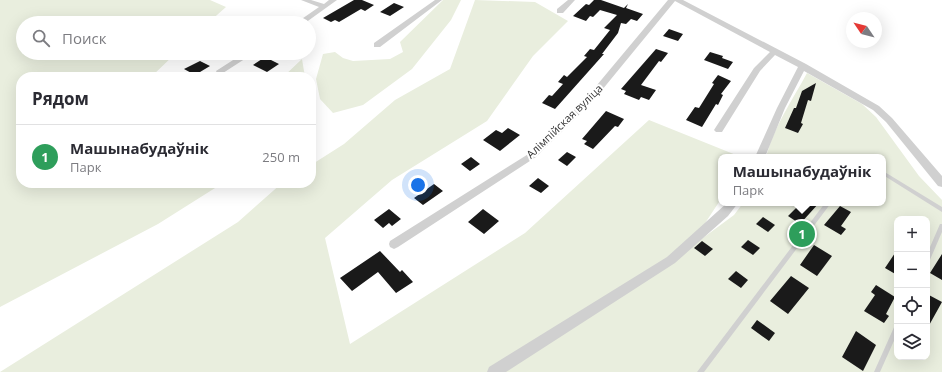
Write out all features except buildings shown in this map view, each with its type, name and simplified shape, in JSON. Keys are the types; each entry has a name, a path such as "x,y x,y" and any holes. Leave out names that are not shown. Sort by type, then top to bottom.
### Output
{"street":[{"path":"304,0 324,6"},
{"path":"310,16 334,0"},
{"path":"377,45 439,0"},
{"path":"560,11 572,0"},
{"name":"Алімпійская вуліца","path":"394,244 533,155 590,99 672,0"},
{"path":"678,0 860,97 876,108 889,120 942,183"},
{"path":"719,130 757,70 775,51"},
{"path":"220,71 238,60"},
{"path":"761,154 781,108 803,66"},
{"path":"494,372 671,260 730,206"}],"lane":[{"path":"886,175 942,210"},
{"path":"700,372 826,206"},
{"path":"930,253 942,226"},
{"path":"877,372 894,335"}],"green space":[{"path":"0,0 210,0 226,7 216,16 16,16 16,60 169,60 156,72 16,72 16,188 215,188 158,224 0,307"},
{"path":"443,0 461,0 451,20 412,69 363,105 333,113 320,99 316,79 323,54 335,52 343,58 353,61 390,59 403,52 400,42"},
{"path":"475,0 535,2 568,21 533,56 487,121 392,180 325,238 350,344 525,233 649,120 734,154 718,154 718,204 688,249 734,215 741,206 886,206 886,154 767,154 779,124 807,73 862,104 876,117 919,176 942,200 942,372 0,372 238,222 276,188 316,188 316,162 344,144 395,100 450,69"},
{"path":"301,60 302,60 304,72 288,72"}],"place":[{"name":"Машынабудаўнік","path":"802,234"}]}
